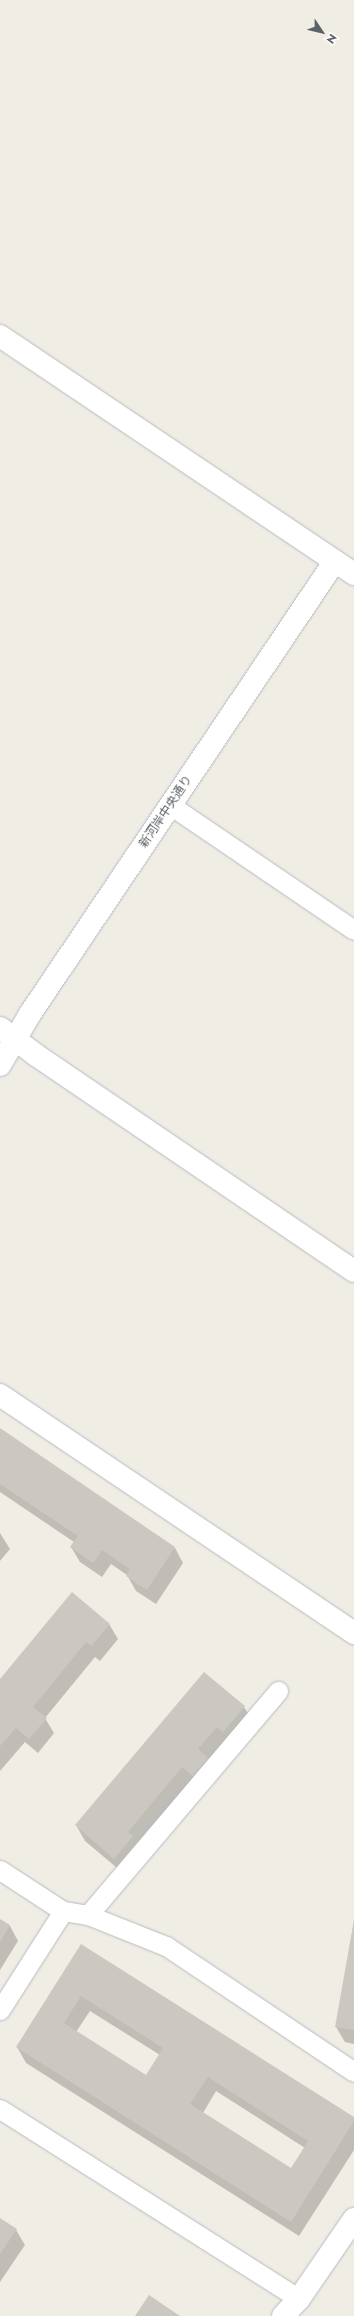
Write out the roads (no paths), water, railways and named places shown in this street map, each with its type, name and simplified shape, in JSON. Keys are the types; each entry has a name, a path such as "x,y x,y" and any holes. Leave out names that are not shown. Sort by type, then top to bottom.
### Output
{"street":[{"path":"0,336 348,567"},
{"name":"新河岸中央通り","path":"0,1065 7,1034 170,805 348,567"},
{"path":"7,1034 354,1271"},
{"path":"0,1395 354,1633"},
{"path":"283,2316 299,2299 354,2219"}],"lane":[{"path":"170,805 354,930"},
{"path":"88,1915 278,1691"},
{"path":"0,1870 63,1910 88,1915 166,1946 354,2072"},
{"path":"0,2010 63,1910"},
{"path":"0,2109 299,2299"}]}
